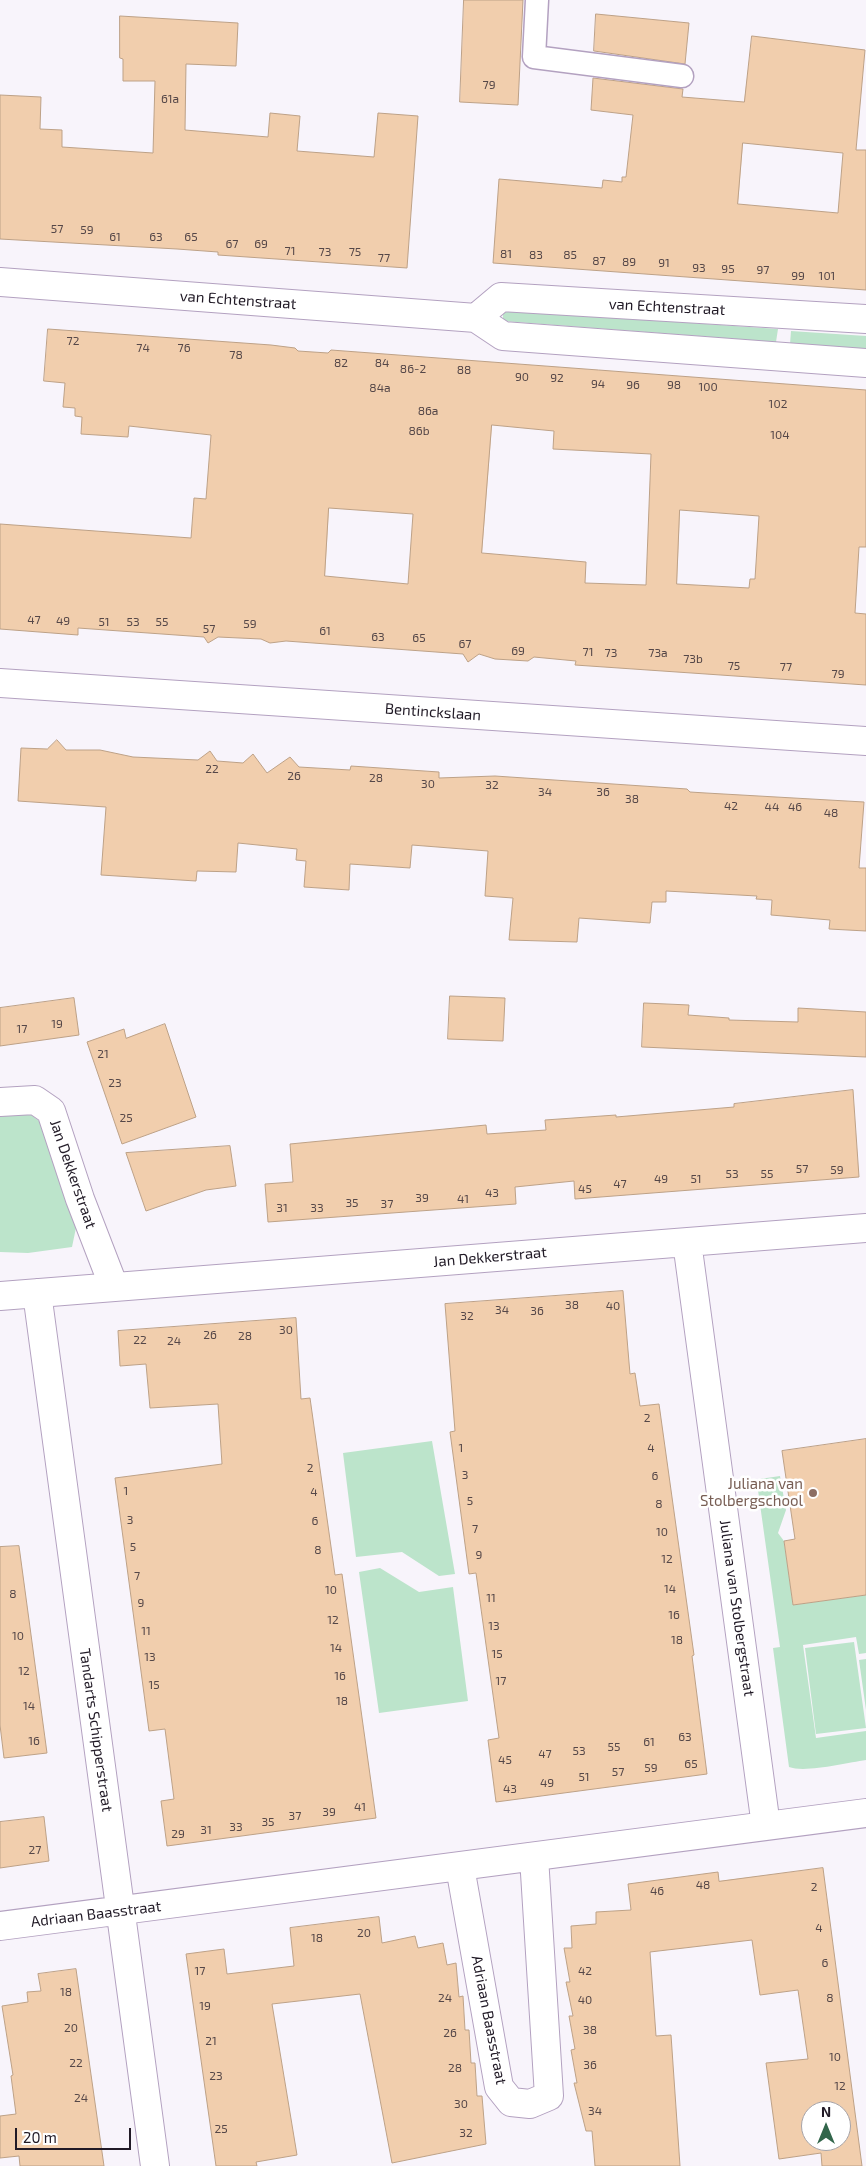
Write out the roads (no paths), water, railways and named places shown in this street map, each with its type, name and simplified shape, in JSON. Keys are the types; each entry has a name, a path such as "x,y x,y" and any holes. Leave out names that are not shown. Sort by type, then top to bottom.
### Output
{"street":[{"name":"van Echtenstraat","path":"0,282 476,318 503,336 866,363"},
{"name":"van Echtenstraat","path":"476,318 501,297 866,320"},
{"name":"Bentinckslaan","path":"0,684 866,741"},
{"name":"Jan Dekkerstraat","path":"0,1102 35,1100 51,1111 80,1199 114,1287"},
{"name":"Jan Dekkerstraat","path":"0,1296 866,1228"},
{"name":"Juliana van Stolbergstraat","path":"687,1242 766,1826"},
{"name":"Tandarts Schipperstraat","path":"37,1293 155,2166"},
{"name":"Adriaan Baasstraat","path":"0,1926 866,1813"},
{"name":"Adriaan Baasstraat","path":"460,1866 499,2087 511,2102 530,2104 549,2096 534,1857"}],"lane":[{"path":"537,0 534,57 682,76"}],"place":[{"name":"Juliana van Stolbergschool","path":"813,1493"}]}
